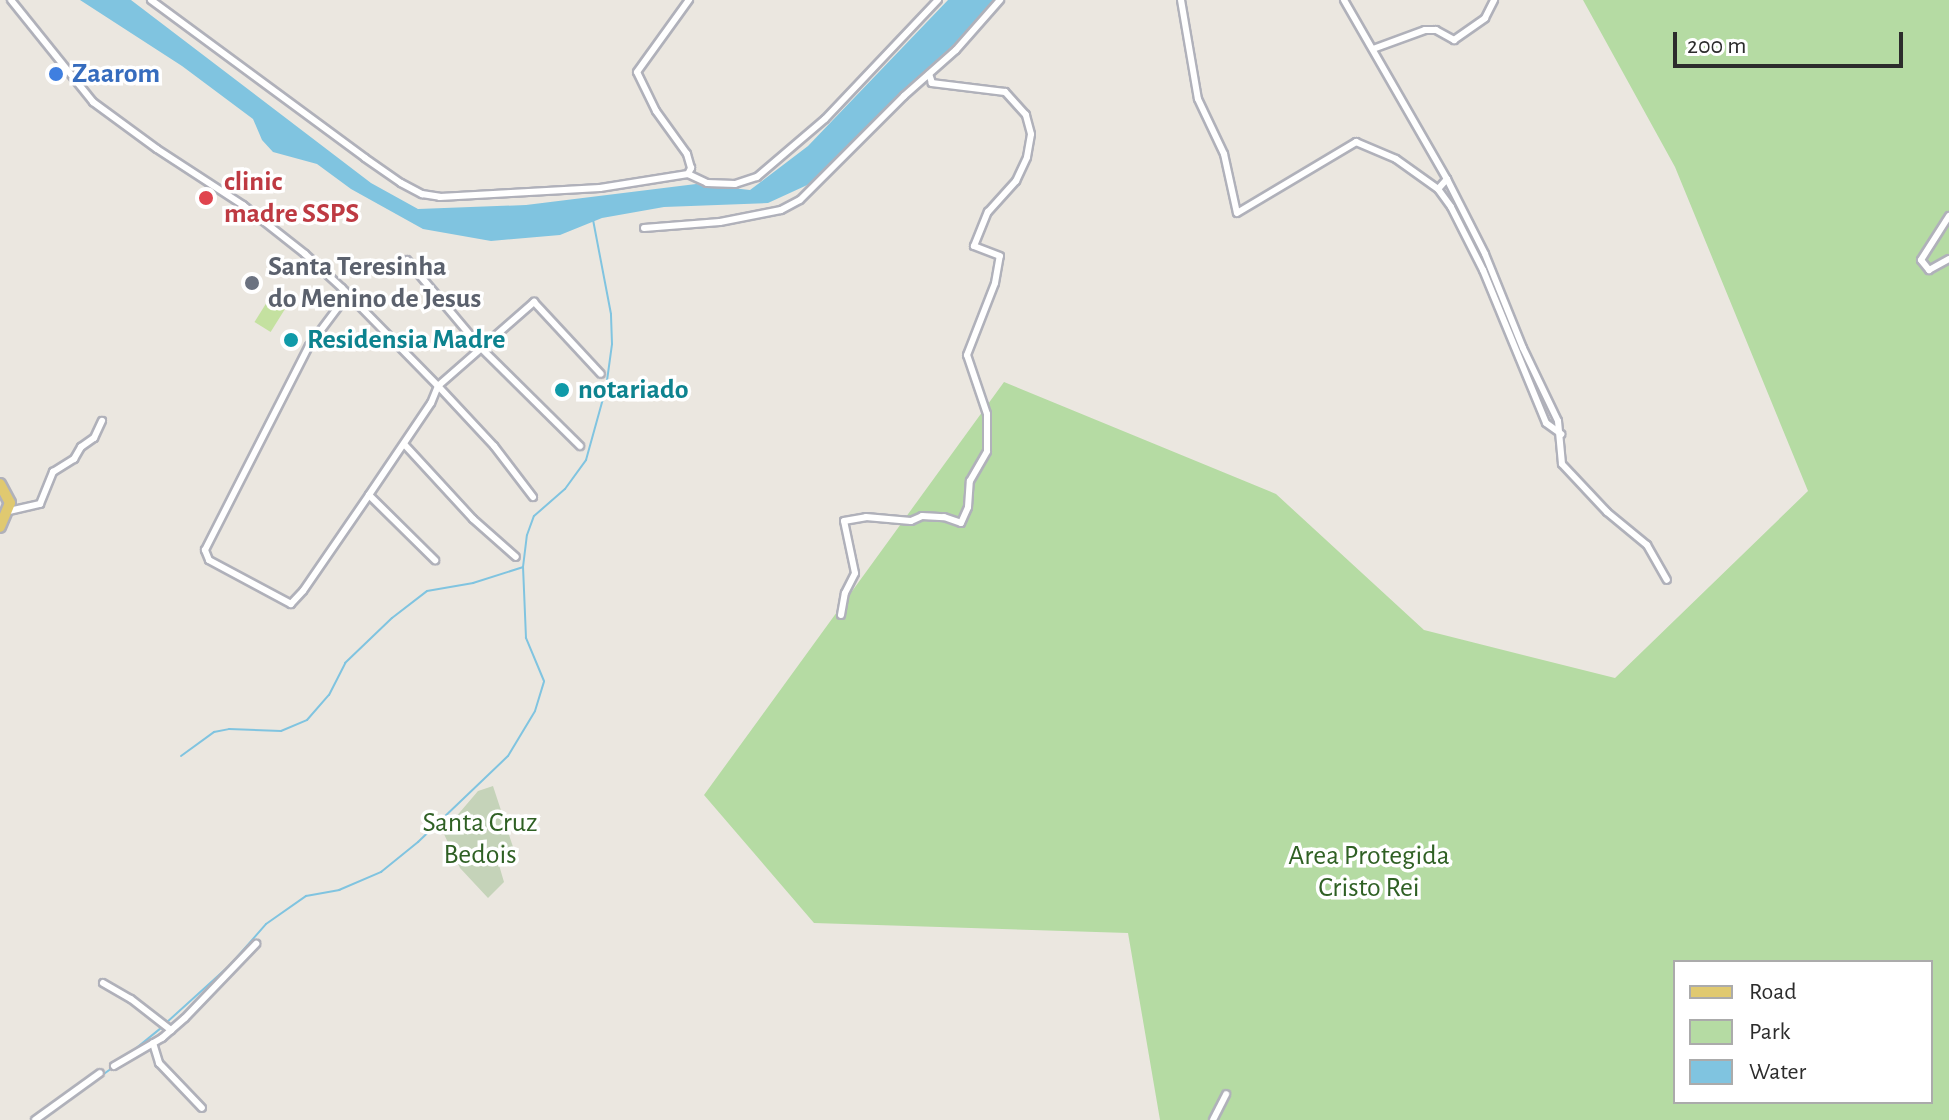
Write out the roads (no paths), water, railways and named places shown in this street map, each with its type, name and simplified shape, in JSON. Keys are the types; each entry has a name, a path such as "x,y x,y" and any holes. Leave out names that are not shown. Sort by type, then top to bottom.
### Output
{"main road":[{"path":"0,484 10,503 0,527"}],"street":[{"path":"11,0 93,102 157,149 243,205 348,294 494,446 533,497"},
{"path":"151,0 365,158 422,194 440,197 600,188 688,174 707,183 735,184 757,177 825,119 938,0"},
{"path":"688,174 691,168 687,154 656,111 637,72 689,0"},
{"path":"644,228 720,222 781,210 800,200 1000,0"},
{"path":"1181,0 1190,68 1198,99 1224,154 1237,213 1356,142 1396,159 1438,189 1483,270 1546,423 1561,434"},
{"path":"1344,0 1447,179 1485,254 1561,434 1562,464 1607,512 1647,545 1667,580"},
{"path":"1373,49 1425,30 1436,30 1454,40 1485,18 1494,0"},
{"path":"841,615 845,593 855,573 844,521 866,517 911,521 922,516 944,517 961,523 968,507 970,481 987,451 987,414 967,355 995,283 1000,256 974,246 988,212 1016,181 1027,157 1031,134 1026,115 1005,92 932,83 929,74"},
{"path":"1438,189 1447,179"},
{"path":"1949,216 1921,260 1929,270 1949,259"},
{"path":"407,260 482,349 580,446"},
{"path":"348,294 309,346 205,554 216,564 291,604 404,444 431,403 438,386 534,302 601,374"},
{"path":"9,511 40,504 53,472 74,459 81,447 94,438 102,421"},
{"path":"404,444 473,519 516,557"},
{"path":"369,495 435,560"},
{"path":"114,1066 171,1030 256,944"},
{"path":"103,983 131,999 171,1030"},
{"path":"153,1043 159,1063 202,1108"},
{"path":"35,1120 100,1073"},
{"path":"1213,1120 1226,1094"}],"water":[{"path":"80,0 131,0 371,183 418,209 526,205 696,184 750,190 808,146 948,0 995,0 972,28 893,100 816,181 768,203 664,207 602,218 560,235 491,241 423,229 351,189 317,164 273,152 262,140 253,119 182,66"}],"waterway":[{"path":"166,1023 231,964 266,924 306,896 339,890 381,872 418,842 508,756 535,711 544,681 526,638 523,567 527,535 534,516 565,489 586,460 606,388 612,344 611,314 593,220"},
{"path":"181,756 214,732 229,729 281,731 307,720 329,695 345,663 392,618 427,591 473,583 523,567"},
{"path":"129,1054 161,1028"},
{"path":"72,1097 112,1068"}],"place":[{"name":"Zaarom","path":"56,74"},
{"name":"clinic madre SSPS","path":"206,198"},
{"name":"Santa Teresinha do Menino de Jesus","path":"252,283"},
{"name":"Residensia Madre","path":"291,340"},
{"name":"notariado","path":"562,390"}],"park label":[{"name":"Santa Cruz Bedois","path":"480,839"},
{"name":"Area Protegida Cristo Rei","path":"1369,872"}]}
